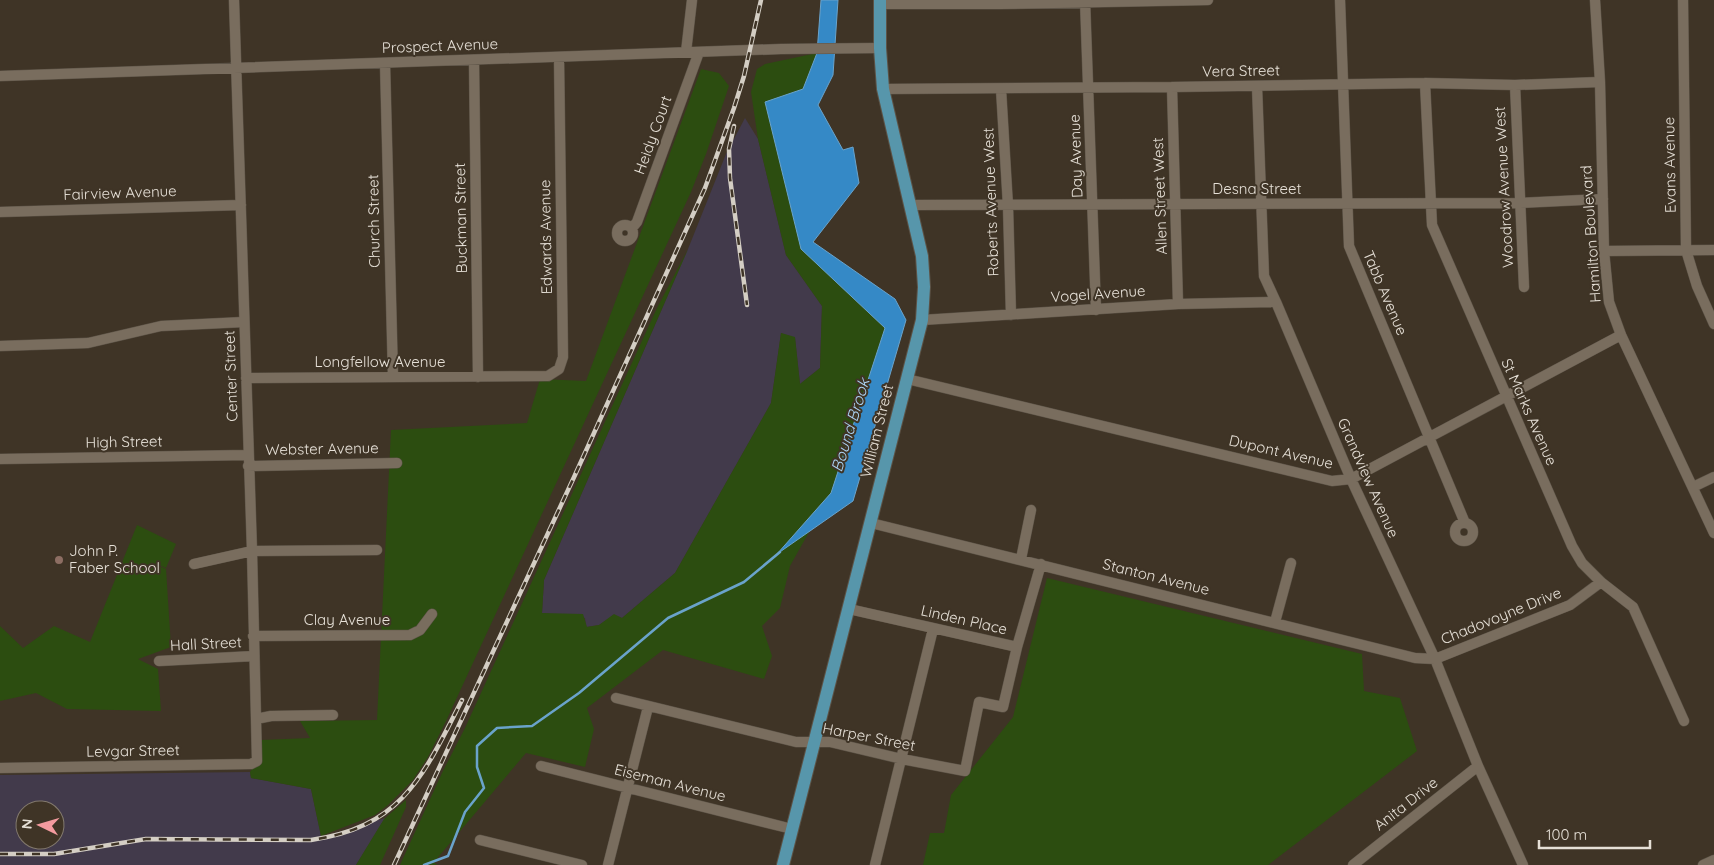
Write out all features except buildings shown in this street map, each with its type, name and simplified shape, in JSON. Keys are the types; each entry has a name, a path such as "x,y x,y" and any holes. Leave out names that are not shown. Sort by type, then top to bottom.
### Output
{"main road":[{"name":"William Street","path":"784,865 922,320 924,288 922,256 883,89 880,48 880,2"}],"street":[{"name":"Center Street","path":"234,0 252,551 256,752"},
{"path":"686,52 692,0"},
{"path":"880,2 1208,0"},
{"name":"Tabb Avenue","path":"1340,0 1350,246 1465,523"},
{"name":"Hamilton Boulevard","path":"1595,0 1600,82 1604,251 1609,302 1621,335 1714,533"},
{"name":"Evans Avenue","path":"1683,0 1686,250 1697,286 1714,324"},
{"name":"Day Avenue","path":"1086,1 1096,310"},
{"name":"Prospect Avenue","path":"0,76 686,52 880,48"},
{"name":"Heidy Court","path":"632,228 637,222 699,52"},
{"name":"Edwards Avenue","path":"515,376 548,376 559,369 563,357 559,57"},
{"name":"Buckman Street","path":"474,60 478,377"},
{"name":"Church Street","path":"385,63 394,377"},
{"name":"Vera Street","path":"883,89 1425,83 1515,85 1600,82"},
{"name":"St Marks Avenue","path":"1425,83 1432,225 1572,546 1582,563 1633,607 1684,722"},
{"name":"Woodrow Avenue West","path":"1515,85 1524,287"},
{"name":"Grandview Avenue","path":"1258,86 1264,276 1351,479 1435,659 1478,766 1523,865"},
{"name":"Allen Street West","path":"1172,87 1178,304"},
{"name":"Roberts Avenue West","path":"1002,89 1011,315"},
{"name":"Desna Street","path":"911,205 1430,204 1520,203 1602,199"},
{"name":"Fairview Avenue","path":"0,212 241,205"},
{"path":"1604,251 1714,250"},
{"name":"Vogel Avenue","path":"922,320 1178,304 1276,302"},
{"path":"0,346 88,344 161,326 244,322"},
{"name":"Dupont Avenue","path":"907,379 1332,481 1351,479 1621,335"},
{"name":"Longfellow Avenue","path":"246,378 515,376"},
{"name":"High Street","path":"0,459 248,461"},
{"name":"Webster Avenue","path":"248,461 397,463"},
{"path":"1693,487 1714,477"},
{"path":"1021,559 1031,510"},
{"name":"Stanton Avenue","path":"871,523 1415,658 1435,659"},
{"path":"194,564 252,551 377,550"},
{"path":"1275,622 1290,563"},
{"name":"Linden Place","path":"849,609 1017,647 1040,564"},
{"name":"Chadovoyne Drive","path":"1435,659 1570,605 1602,582"},
{"name":"Clay Avenue","path":"253,636 410,635 420,630 432,614"},
{"path":"875,865 933,629"},
{"name":"Harper Street","path":"616,698 796,742 830,742 965,771 979,702 1003,706 1017,647"},
{"name":"Hall Street","path":"160,661 254,656"},
{"path":"608,865 648,707"},
{"path":"256,719 271,716 334,715"},
{"name":"Levgar Street","path":"0,768 251,764 257,761 256,752"},
{"name":"Eiseman Avenue","path":"541,766 792,829"},
{"name":"Anita Drive","path":"1354,865 1478,766"},
{"path":"480,840 582,865"},
{"path":"1703,865 1714,860"}],"shaded area":[{"path":"745,118 758,139 786,255 822,306 820,368 800,384 795,338 781,333 771,403 675,573 622,618 614,615 599,625 586,627 585,618 542,613 544,580 688,249 726,154"},
{"path":"250,772 251,778 311,789 321,836 319,838 385,818 356,865 0,865 0,775"}],"green space":[{"path":"817,53 803,89 801,248 885,328 831,493 790,566 780,608 762,626 772,656 764,679 663,650 587,708 594,729 585,767 526,753 434,862 437,865 400,865 465,728 657,308 688,249 544,580 542,613 583,614 587,627 599,625 614,614 622,618 675,573 771,403 781,333 795,337 800,384 820,368 822,306 786,255 758,139 751,92 757,69 765,64"},
{"path":"701,69 719,73 729,86 706,154 691,192 447,719 428,757 413,780 388,805 375,815 321,836 311,789 251,778 250,772 259,759 261,740 310,738 300,721 377,720 391,430 527,423 540,379 586,381"},
{"path":"137,525 176,544 166,568 146,560 166,569 171,647 138,659 158,669 161,711 67,709 36,693 0,701 0,626 23,648 54,626 90,642"},
{"path":"1047,578 1362,654 1364,691 1400,698 1417,751 1268,865 923,865 930,833 944,833 951,795 1013,717"},
{"path":"406,800 406,807 380,865 356,865 384,819"}],"water":[{"path":"821,0 838,0 833,75 818,105 843,150 853,147 859,183 813,242 895,299 906,320 853,501 777,554 831,493 885,328 801,249 765,102 803,89 817,53"}],"waterway":[{"name":"Bound Brook","path":"424,865 448,856 465,812 484,788 477,767 477,746 497,728 532,726 579,693 668,618 744,582 780,552"}],"railway":[{"path":"394,865 575,475 705,188 744,76 761,0"},
{"path":"734,126 729,149 730,178 747,305"},
{"path":"0,854 54,854 146,839 311,840 342,833 368,823 389,810 407,793 422,773 462,700"}],"place":[{"name":"John P. Faber School","path":"59,560"}]}
